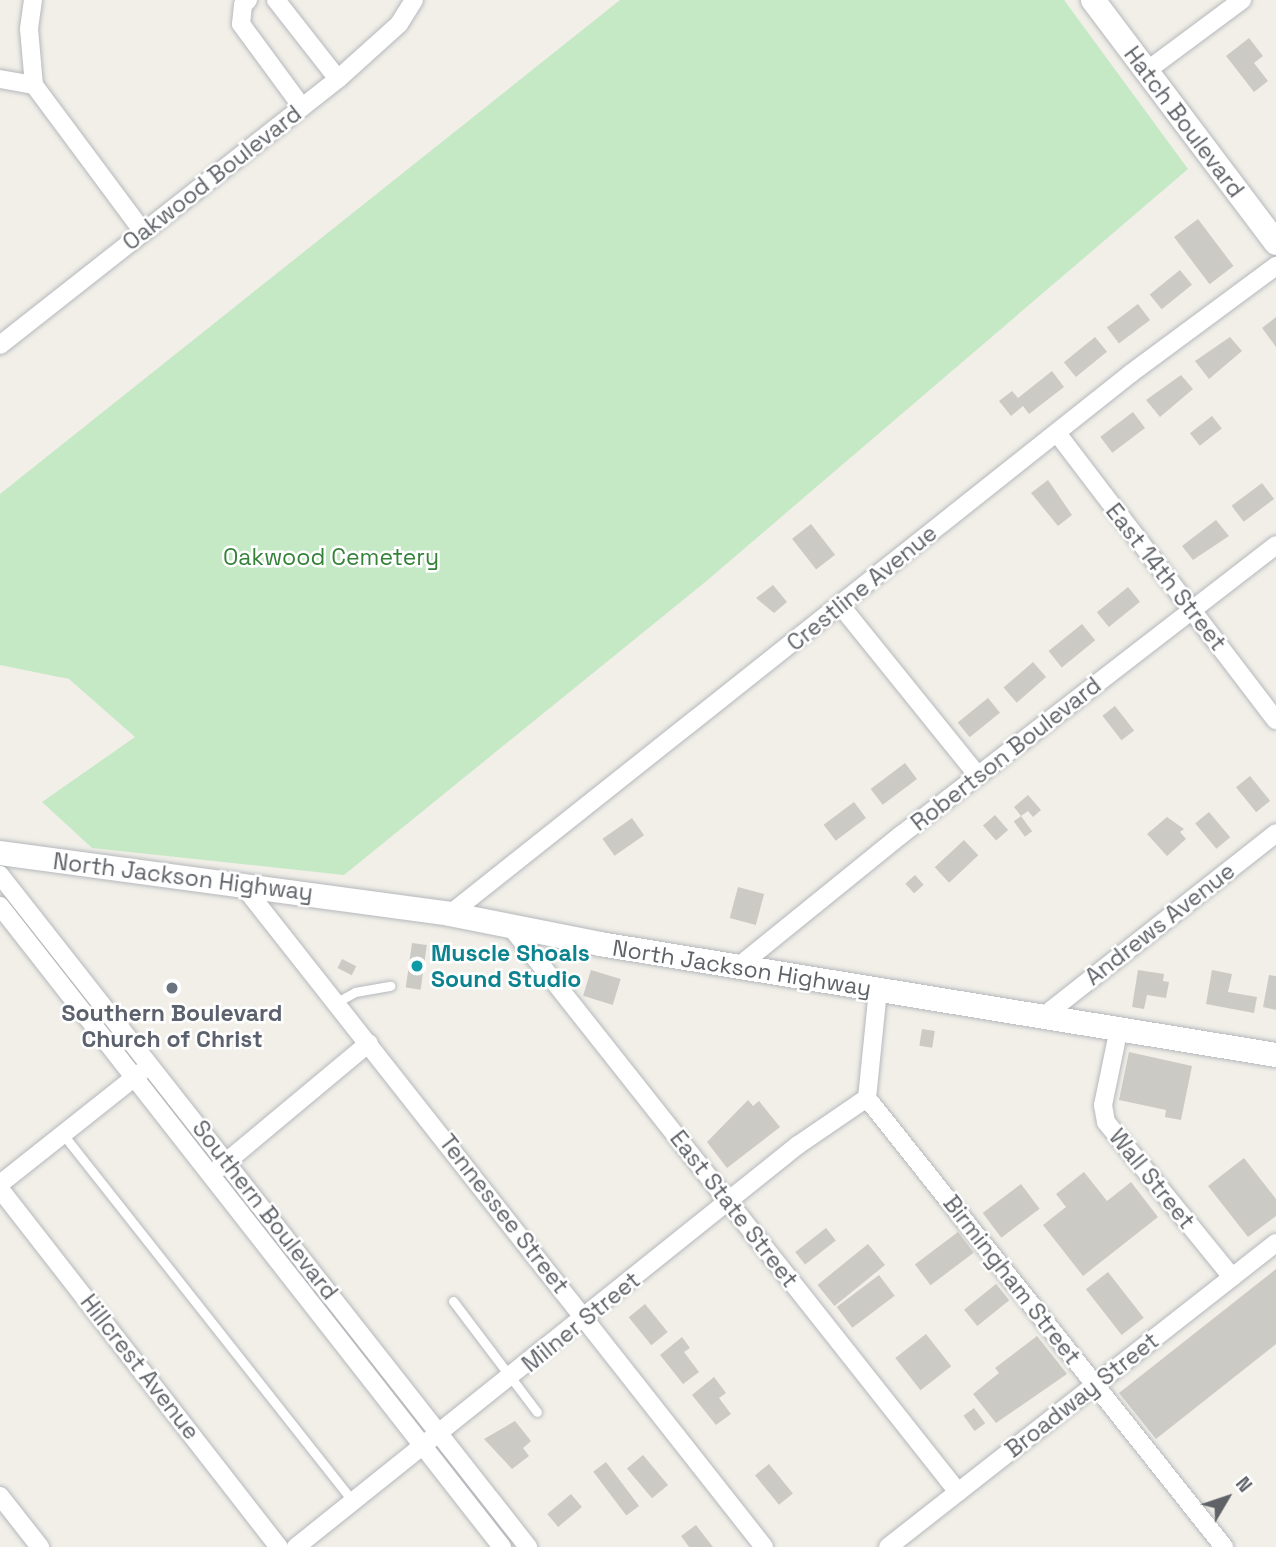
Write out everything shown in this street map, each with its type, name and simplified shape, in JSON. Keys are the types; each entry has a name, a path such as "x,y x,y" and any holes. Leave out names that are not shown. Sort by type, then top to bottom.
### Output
{"main road":[{"name":"Hatch Boulevard","path":"1093,0 1276,243"},
{"name":"North Jackson Highway","path":"0,853 241,883 450,914 878,990 1045,1015 1276,1055"}],"street":[{"path":"33,0 29,29 34,85 143,232"},
{"path":"248,0 243,5 241,24 302,107"},
{"path":"276,0 338,79"},
{"name":"Oakwood Boulevard","path":"0,345 338,79 399,24 414,0"},
{"path":"1145,72 1242,0"},
{"path":"0,79 34,85"},
{"name":"Crestline Avenue","path":"450,914 1198,321 1276,267"},
{"name":"East 14th Street","path":"1057,433 1276,720"},
{"name":"Robertson Boulevard","path":"739,966 1276,545"},
{"path":"841,606 978,776"},
{"name":"Andrews Avenue","path":"1045,1015 1276,833"},
{"name":"Southern Boulevard","path":"0,875 442,1434 528,1547"},
{"name":"Tennessee Street","path":"241,883 764,1547"},
{"name":"Southern Boulevard","path":"0,906 502,1547"},
{"name":"East State Street","path":"510,926 958,1492"},
{"path":"867,1098 878,990"},
{"name":"Wall Street","path":"1119,1028 1103,1105 1106,1122 1232,1278"},
{"path":"211,1176 369,1043"},
{"path":"0,1186 62,1133 150,1065"},
{"name":"Milner Street","path":"296,1547 442,1434 730,1203 798,1145 867,1098"},
{"name":"Birmingham Street","path":"867,1098 1224,1547"},
{"name":"Hillcrest Avenue","path":"0,1186 279,1547"},
{"name":"Broadway Street","path":"888,1547 1276,1243"},
{"path":"0,1496 40,1547"}],"lane":[{"path":"337,1002 355,992 390,986"},
{"path":"62,1133 353,1502"},
{"path":"453,1301 514,1376 537,1412"}],"green space":[{"name":"Oakwood Cemetery","path":"620,0 1064,0 1188,169 704,583 344,875 92,848 42,802 135,737 69,679 0,665 0,494"}],"building":[{"path":"1249,38 1263,56 1254,63 1268,81 1254,92 1226,56"},
{"path":"1198,219 1234,266 1210,284 1174,237"},
{"path":"1180,270 1192,285 1162,309 1150,295"},
{"path":"1138,304 1150,320 1119,343 1107,327"},
{"path":"1276,317 1276,347 1262,328"},
{"path":"1095,337 1107,352 1076,377 1064,362"},
{"path":"1230,337 1242,351 1209,379 1195,361"},
{"path":"1052,371 1064,387 1029,414 1023,406 1011,416 999,401 1012,391 1018,398"},
{"path":"1181,375 1193,389 1160,417 1146,400"},
{"path":"1133,412 1145,428 1112,453 1100,437"},
{"path":"1212,416 1222,429 1200,446 1190,433"},
{"path":"1048,480 1072,515 1058,526 1031,493"},
{"path":"1262,483 1274,499 1244,522 1232,506"},
{"path":"1216,520 1229,536 1193,560 1182,546"},
{"path":"811,524 835,555 816,570 792,539"},
{"path":"773,585 787,602 774,613 756,598"},
{"path":"1128,587 1140,602 1109,627 1097,612"},
{"path":"1082,624 1095,640 1062,667 1049,651"},
{"path":"1033,662 1046,677 1017,703 1004,688"},
{"path":"988,698 1000,713 970,737 958,723"},
{"path":"1115,706 1134,730 1121,740 1102,716"},
{"path":"905,763 917,779 883,805 871,789"},
{"path":"1250,776 1270,801 1256,812 1236,787"},
{"path":"1028,795 1041,810 1033,817 1028,811 1021,816 1014,807"},
{"path":"854,802 866,818 836,841 824,825"},
{"path":"1209,812 1230,837 1216,849 1195,824"},
{"path":"995,815 1008,830 996,841 983,825"},
{"path":"1021,816 1032,831 1025,837 1014,821"},
{"path":"1167,817 1184,829 1180,832 1186,839 1167,856 1147,834"},
{"path":"632,818 644,835 615,856 603,839"},
{"path":"964,840 978,855 949,883 935,867"},
{"path":"915,875 924,885 914,893 905,884"},
{"path":"738,887 764,894 756,925 730,918"},
{"name":"Muscle Shoals Sound Studio","path":"412,943 427,945 421,990 406,988"},
{"path":"342,959 356,966 352,975 337,968"},
{"path":"591,970 621,979 613,1005 583,996"},
{"path":"1138,970 1164,974 1163,981 1169,982 1166,998 1147,995 1144,1009 1132,1007"},
{"path":"1212,970 1232,974 1228,992 1257,997 1254,1013 1206,1004"},
{"path":"1269,975 1276,976 1276,1010 1263,1007"},
{"path":"922,1029 935,1031 932,1048 919,1046"},
{"path":"1129,1052 1192,1066 1181,1120 1165,1117 1166,1110 1119,1100"},
{"path":"748,1100 753,1106 759,1101 780,1127 727,1168 707,1142"},
{"path":"1244,1158 1276,1199 1276,1216 1248,1237 1208,1186"},
{"path":"1084,1172 1107,1201 1131,1182 1158,1217 1083,1276 1043,1225 1066,1207 1056,1194"},
{"path":"1021,1184 1040,1209 1001,1238 983,1213"},
{"path":"826,1228 836,1241 805,1265 795,1252"},
{"path":"958,1232 974,1253 931,1285 915,1264"},
{"path":"868,1244 885,1265 834,1306 817,1285"},
{"path":"1276,1269 1276,1344 1156,1439 1119,1393"},
{"path":"1108,1272 1144,1318 1122,1335 1086,1289"},
{"path":"879,1275 895,1296 852,1328 837,1307"},
{"path":"996,1284 1009,1300 977,1326 964,1310"},
{"path":"645,1304 668,1332 651,1345 629,1317"},
{"path":"926,1334 951,1366 921,1390 895,1358"},
{"path":"1037,1336 1067,1374 996,1423 973,1394 999,1373 995,1368"},
{"path":"682,1337 690,1348 684,1352 699,1372 683,1384 660,1355"},
{"path":"714,1377 726,1393 719,1398 731,1414 716,1425 692,1395"},
{"path":"974,1408 985,1423 975,1431 963,1416"},
{"path":"515,1421 531,1441 523,1448 529,1456 512,1469 484,1439"},
{"path":"643,1455 668,1485 652,1498 627,1468"},
{"path":"606,1462 639,1506 626,1516 593,1472"},
{"path":"769,1464 793,1494 779,1505 755,1475"},
{"path":"571,1494 582,1507 558,1527 547,1514"},
{"path":"696,1525 713,1547 689,1547 681,1536"}],"place":[{"name":"Muscle Shoals Sound Studio","path":"417,966"},
{"name":"Southern Boulevard Church of Christ","path":"172,988"}]}
